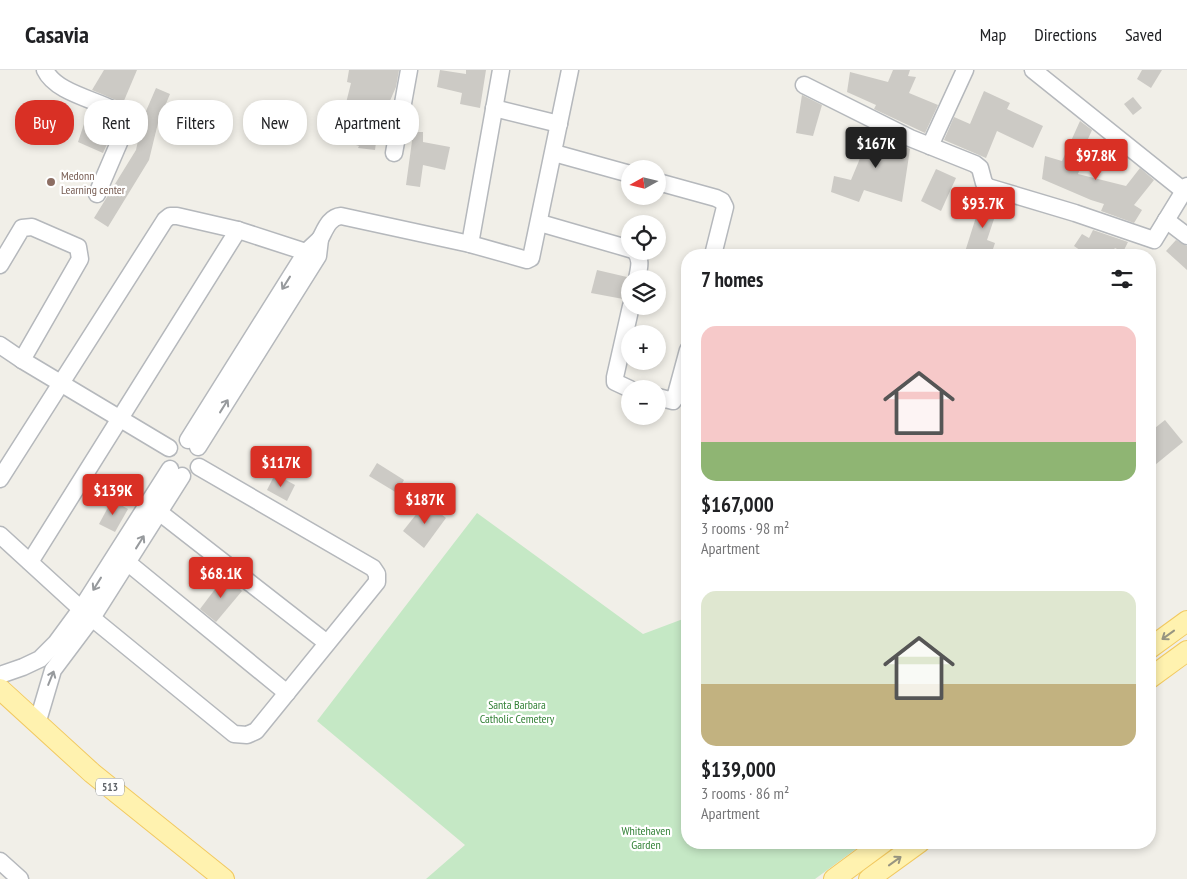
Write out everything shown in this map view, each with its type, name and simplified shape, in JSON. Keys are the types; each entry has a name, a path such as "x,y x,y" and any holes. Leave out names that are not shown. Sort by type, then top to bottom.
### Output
{"main road":[{"path":"1156,644 1187,621"},
{"path":"1156,674 1187,651"},
{"name":"513","path":"1,689 92,773 224,879"},
{"path":"834,879 875,849"},
{"path":"870,879 911,849"}],"street":[{"path":"45,70 54,83 115,109 125,116 127,124 97,194"},
{"path":"394,153 409,70"},
{"path":"470,244 501,70"},
{"path":"193,444 311,255 330,220 335,216 470,244 527,260 532,258 570,70"},
{"path":"930,146 965,70"},
{"path":"804,85 930,146 979,166 984,183 988,187 1075,213 1154,240 1185,189 1084,113 1033,70"},
{"path":"494,108 560,124"},
{"path":"554,154 621,172"},
{"path":"666,184 722,201 725,207 714,249"},
{"path":"0,479 165,220 170,216 238,230 311,255"},
{"path":"1166,220 1187,236"},
{"path":"540,223 621,246"},
{"path":"0,265 22,228 26,227 32,227 78,247 80,259 8,355 169,448"},
{"path":"30,562 238,230"},
{"path":"621,387 615,382 615,377 629,315"},
{"path":"666,399 673,400 675,398 681,376"},
{"path":"177,441 193,444 202,457 199,467 192,474 176,472 166,459 169,448 177,441"},
{"path":"0,535 87,614 234,734 247,735 256,731 377,582 377,574 373,568 199,467"},
{"path":"1,689 23,667 40,659 87,614 127,562 159,512 176,472"},
{"path":"37,724 53,670 176,472"},
{"path":"159,512 327,643"},
{"path":"127,562 287,693"},
{"path":"0,861 20,879"}],"green space":[{"name":"Santa Barbara Catholic Cemetery","path":"477,513 643,634 681,620 681,849 856,849 815,879 426,879 465,845 317,721"}],"building":[{"path":"104,70 137,70 124,100 116,100 92,90"},
{"path":"349,70 399,70 396,87 390,100 347,100 351,83 347,82"},
{"path":"440,70 466,74 466,70 486,70 480,108 460,104 462,93 437,87"},
{"path":"893,70 910,70 908,76 916,77 909,93 938,105 925,133 874,109 876,105 847,92 850,72 888,82"},
{"path":"1142,70 1162,70 1151,88 1137,79"},
{"path":"156,88 170,94 168,100 158,100 158,123 149,160 108,227 94,218 136,150 137,145 148,145 148,106"},
{"path":"984,91 1010,103 1007,109 1043,126 1033,148 997,131 986,158 944,140 954,117 970,124"},
{"path":"802,95 822,105 813,136 796,133"},
{"path":"1133,97 1142,108 1133,115 1124,104"},
{"path":"1080,121 1092,130 1076,166 1080,168 1078,174 1126,186 1140,168 1154,180 1134,205 1142,210 1134,223 1101,211 1104,204 1042,179 1045,156 1062,161"},
{"path":"84,124 84,145 78,142"},
{"path":"866,127 910,149 902,202 864,190 859,202 831,192 834,176 851,180 861,156 854,154"},
{"path":"419,132 423,132 423,142 450,147 445,170 423,165 420,187 406,185 411,145 419,145"},
{"path":"85,145 107,145 103,153"},
{"path":"356,145 376,145 375,150 358,148 359,146"},
{"path":"936,169 956,178 941,211 921,201"},
{"path":"983,195 1000,201 987,240 995,243 993,249 966,249"},
{"path":"1093,230 1128,242 1124,249 1078,249 1074,246 1082,234 1089,238"},
{"path":"1176,240 1187,246 1187,270 1166,251"},
{"path":"597,270 621,276 621,299 591,293"},
{"path":"1165,420 1183,442 1156,464 1156,427"},
{"path":"377,463 404,480 397,493 369,476"},
{"path":"275,474 295,485 287,501 267,490"},
{"path":"112,500 128,509 115,532 99,524"},
{"path":"426,502 446,518 424,548 403,531"},
{"path":"225,576 242,591 216,622 200,609"}],"place":[{"name":"Medonn Learning center","path":"51,182"}],"park label":[{"name":"Whitehaven Garden","path":"646,837"}]}
